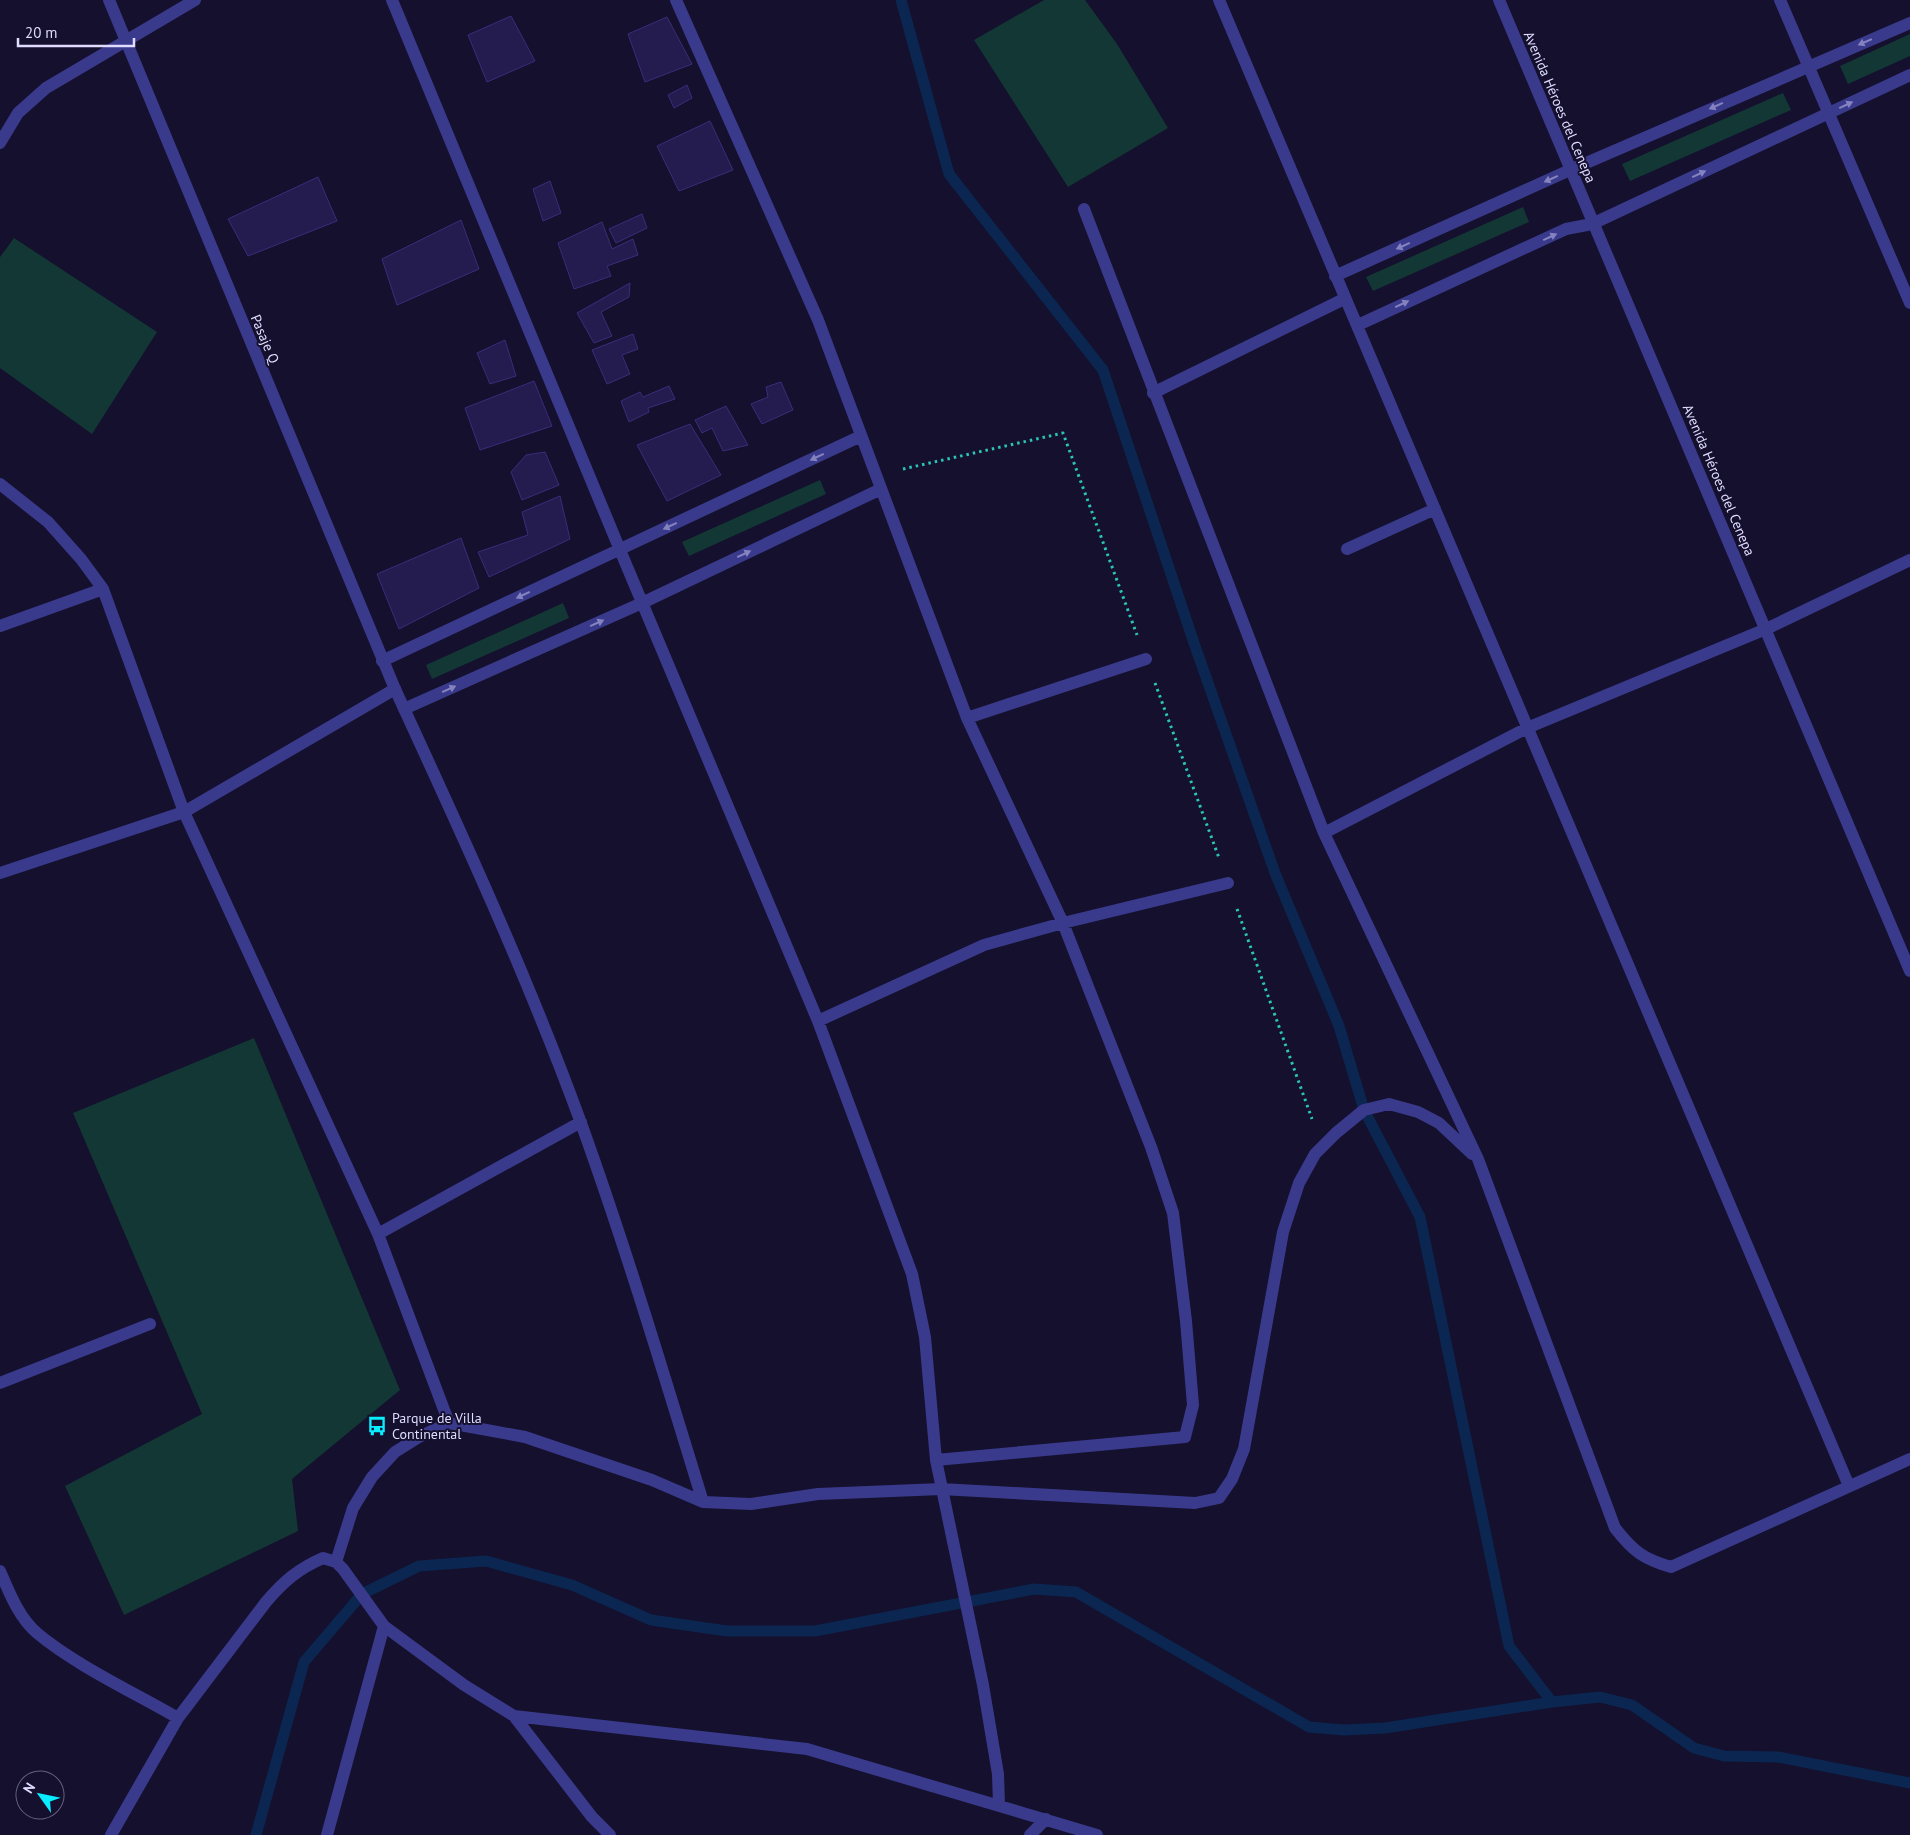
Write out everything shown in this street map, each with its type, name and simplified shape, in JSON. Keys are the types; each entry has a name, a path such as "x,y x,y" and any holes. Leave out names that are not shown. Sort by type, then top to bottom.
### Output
{"street":[{"name":"Pasaje Q","path":"109,0 382,661 491,896 581,1122 654,1341 703,1502"},
{"path":"0,144 18,113 46,88 195,0"},
{"path":"392,0 818,1021 912,1274 925,1337 936,1460 983,1685 998,1774 999,1805"},
{"path":"676,0 818,320 966,718 1063,923 1151,1146 1173,1213 1186,1321 1193,1406 1185,1437 1172,1440 936,1460"},
{"path":"1219,0 1344,299 1358,324 1527,728 1849,1486"},
{"name":"Avenida Héroes del Cenepa","path":"1499,0 1592,224 1766,628 1910,971"},
{"path":"1780,0 1910,303"},
{"path":"1335,276 1570,170 1910,23"},
{"path":"1358,324 1566,229 1592,224 1910,75"},
{"path":"1084,209 1153,393 1324,833 1478,1159 1615,1528 1629,1547 1648,1560 1672,1567 1910,1459"},
{"path":"1153,393 1344,299"},
{"path":"382,661 861,436"},
{"path":"0,484 48,522 80,559 103,590 184,812 378,1234 449,1423"},
{"path":"404,709 642,603 882,489"},
{"path":"1348,549 1435,509"},
{"path":"1324,833 1527,728 1766,628 1910,560"},
{"path":"0,626 103,590"},
{"path":"966,718 1146,659"},
{"path":"0,873 184,812 395,689"},
{"path":"818,1021 984,945 1063,923 1228,883"},
{"path":"339,1566 353,1508 372,1477 395,1452 419,1437 449,1423 525,1437 652,1480 703,1502 751,1504 818,1494 941,1489 1195,1503 1220,1498 1232,1479 1244,1449 1283,1232 1299,1183 1315,1154 1336,1133 1364,1110 1388,1104 1418,1112 1440,1123 1478,1159"},
{"path":"378,1234 581,1122"},
{"path":"0,1383 150,1324"},
{"path":"111,1835 178,1718 282,1584 300,1568 324,1558 339,1566 384,1626 464,1685 514,1716 592,1817 610,1835"},
{"path":"0,1571 13,1601 36,1632 74,1658 178,1718"},
{"path":"327,1835 384,1626"},
{"path":"514,1716 807,1750 1097,1835"},
{"path":"1030,1835 1046,1819"}],"path":[{"path":"876,475 1063,433 1228,883 1322,1148"}],"green space":[{"path":"1044,0 1085,0 1117,44 1168,128 1068,187 974,40"},
{"path":"1910,34 1910,56 1848,84 1840,66"},
{"path":"1783,93 1791,110 1630,181 1622,164"},
{"path":"1523,207 1529,222 1373,291 1366,277"},
{"path":"14,238 157,332 92,434 0,368 0,257"},
{"path":"820,480 826,494 689,556 682,542"},
{"path":"563,603 569,618 432,679 426,665"},
{"path":"254,1038 400,1390 292,1479 298,1531 124,1615 65,1486 202,1414 73,1113"}],"building":[{"path":"511,16 535,61 487,82 468,35"},
{"path":"667,17 692,64 645,82 628,34"},
{"path":"687,85 692,98 674,108 668,95"},
{"path":"710,121 733,170 679,191 657,146"},
{"path":"318,177 337,221 248,256 228,219"},
{"path":"550,181 561,213 543,221 533,189"},
{"path":"642,214 647,228 616,243 609,229"},
{"path":"461,220 479,269 397,305 382,259"},
{"path":"602,222 612,249 633,239 638,255 607,266 611,276 574,289 558,243"},
{"path":"630,283 629,297 601,312 612,336 594,343 577,313"},
{"path":"633,334 638,349 622,355 630,374 607,384 592,350"},
{"path":"505,340 516,376 490,384 477,353"},
{"path":"534,381 552,426 480,450 465,408"},
{"path":"781,382 793,410 762,424 751,404 768,397 766,387"},
{"path":"669,386 675,399 648,408 649,412 629,422 621,401 640,392 643,397"},
{"path":"726,406 748,445 723,451 712,428 702,433 695,420"},
{"path":"690,424 721,475 667,501 637,445"},
{"path":"545,452 559,485 522,500 511,472 526,455"},
{"path":"560,496 570,539 489,577 478,552 528,535 522,512"},
{"path":"461,538 479,588 399,629 377,574"}],"waterway":[{"path":"901,0 949,174 1103,370 1195,646 1275,873 1339,1026 1364,1110 1420,1217 1509,1646 1552,1702"},
{"path":"256,1835 304,1662 362,1594 419,1566 486,1561 572,1585 651,1620 727,1631 815,1631 1034,1589 1076,1592 1309,1727 1344,1730 1385,1728 1552,1702 1600,1697 1632,1705 1694,1748 1724,1756 1778,1757 1910,1783"}],"place":[{"name":"Parque de Villa Continental","path":"377,1426"}]}
